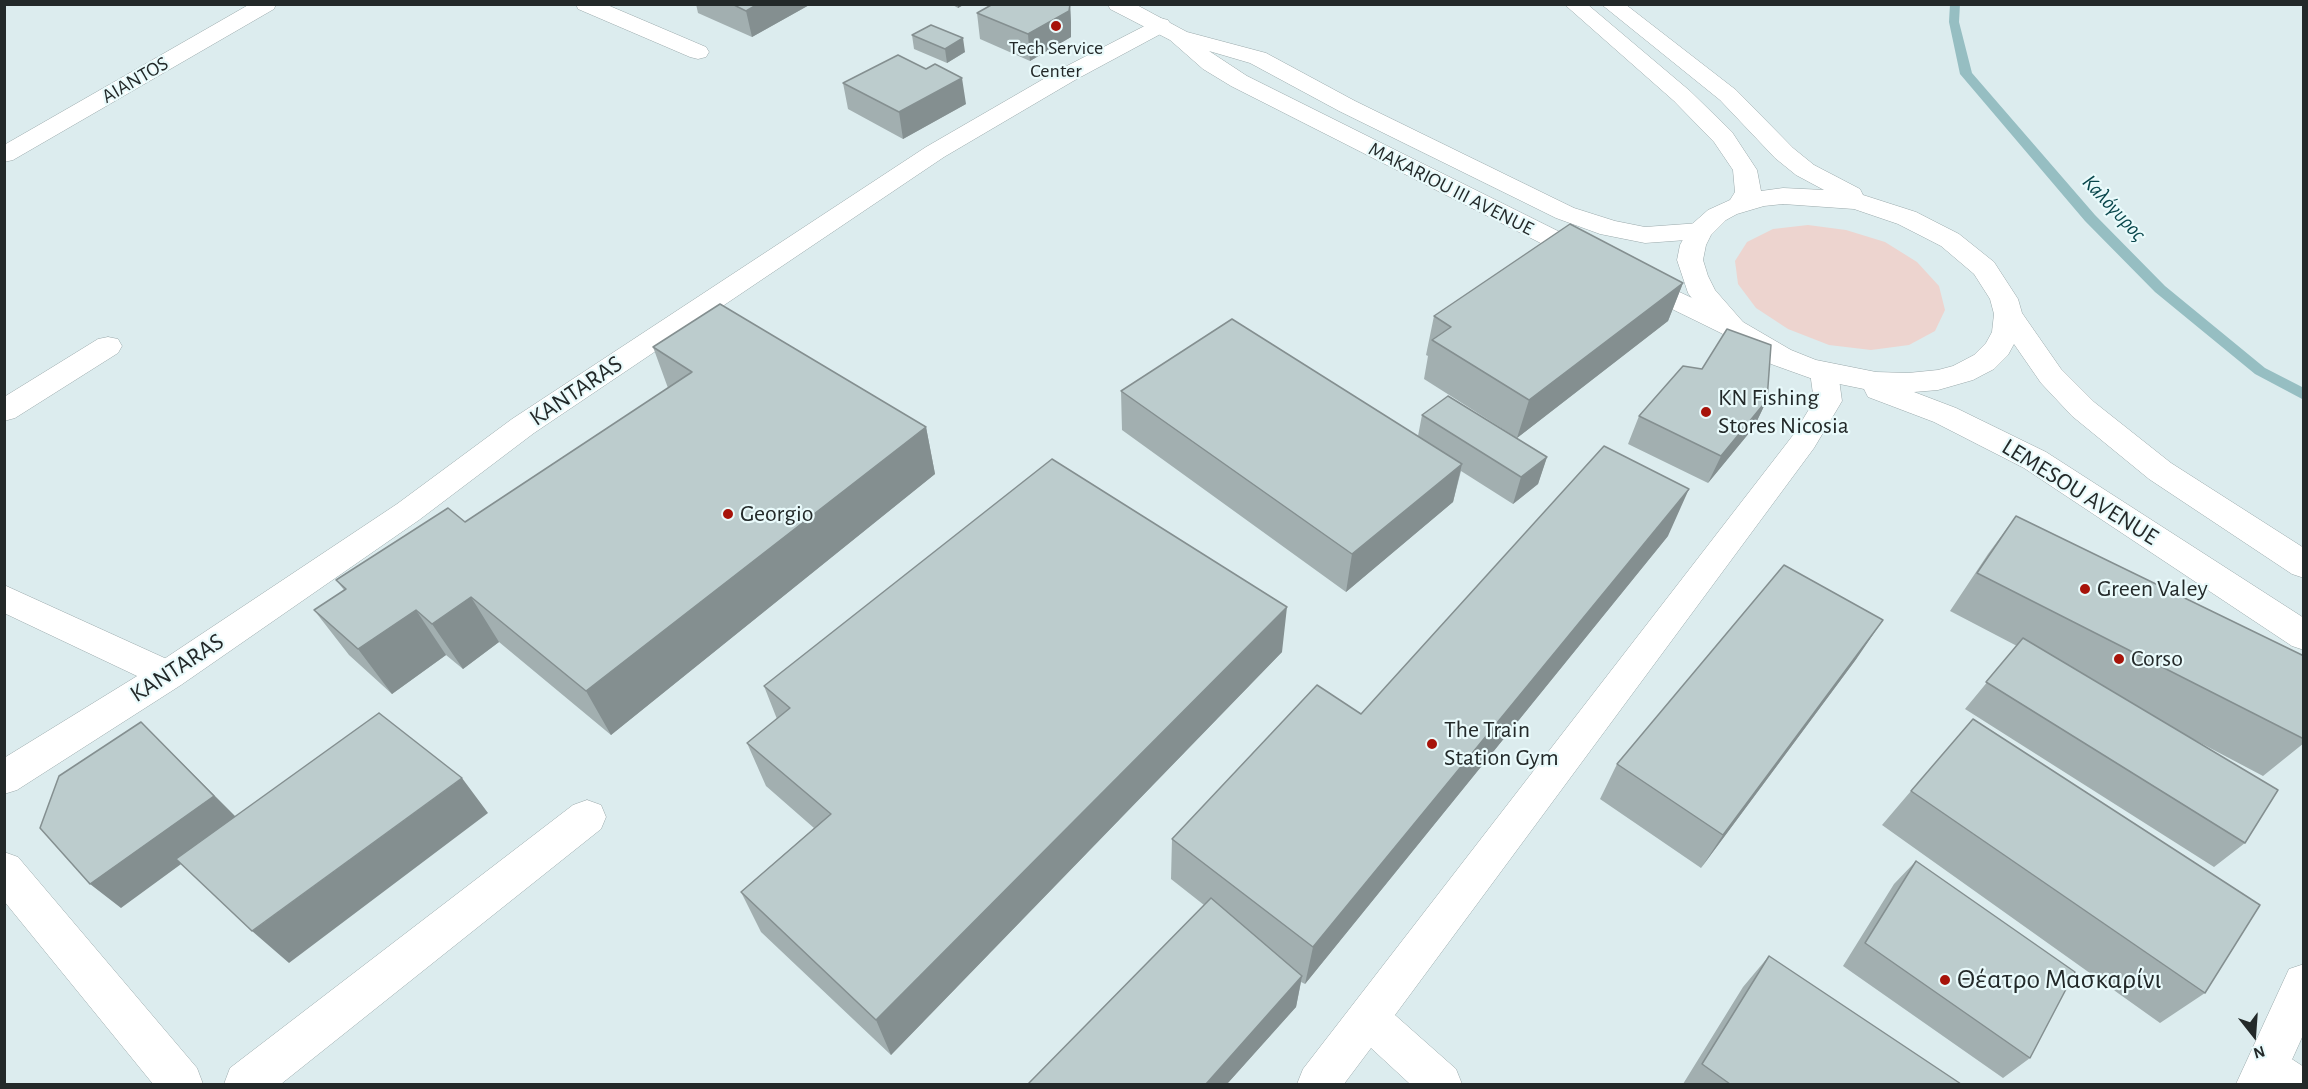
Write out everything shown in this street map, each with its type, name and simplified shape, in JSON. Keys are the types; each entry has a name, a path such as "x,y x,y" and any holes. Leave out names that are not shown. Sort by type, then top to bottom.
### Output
{"street":[{"name":"AIANTOS","path":"6,153 266,4"},
{"path":"586,4 698,52"},
{"name":"MAKARIOU III AVENUE","path":"1118,4 1169,30 1258,58 1347,106 1565,213 1609,228 1645,235 1700,231"},
{"path":"1574,4 1682,96 1723,137 1745,170 1748,192 1740,204"},
{"path":"1611,4 1728,95 1784,153 1805,170 1884,209 1930,228 1968,254 1995,283 2004,298 2008,314 2006,332 1998,348 1984,362 1964,373 1938,380 1908,383 1876,382 1833,374 1782,357 1733,328 1714,310 1702,293 1690,260 1693,245 1700,231 1717,215 1740,204 1783,196 1832,198 1884,209"},
{"name":"MAKARIOU III AVENUE","path":"1169,30 1211,64 1239,81 1457,193 1733,328"},
{"name":"KANTARAS","path":"4,778 168,675 408,512 523,426 935,152 1068,75 1169,30"},
{"path":"2008,314 2051,376 2083,408 2160,471 2304,565"},
{"path":"4,411 108,346"},
{"name":"LEMESOU AVENUE","path":"1833,374 1945,415 2035,459 2304,636"},
{"path":"246,1084 587,817"},
{"path":"4,870 181,1084"},
{"path":"2272,1079 2304,984"}],"lane":[{"path":"1318,1084 1804,441 1828,401 1833,374"},
{"path":"4,598 168,675"},
{"path":"1368,1018 1441,1084"}],"shaded area":[{"path":"1808,225 1846,230 1885,242 1917,262 1939,286 1945,310 1935,331 1909,345 1871,350 1829,345 1788,329 1756,308 1738,284 1735,261 1747,242 1773,229"}],"building":[{"path":"732,4 758,4 746,11"},
{"path":"993,4 1070,4 1069,11 1028,34 977,13"},
{"path":"931,25 963,38 945,49 912,35"},
{"path":"898,55 926,69 935,64 962,78 899,112 843,83"},
{"path":"1570,224 1683,283 1529,400 1432,340 1451,327 1434,316"},
{"name":"Georgio","path":"720,304 926,427 586,691 471,597 432,624 416,610 358,649 314,610 346,589 336,580 448,508 465,522 692,372 653,347"},
{"path":"1232,319 1462,464 1352,554 1121,391"},
{"name":"KN Fishing Stores Nicosia","path":"1727,329 1771,345 1767,400 1721,456 1639,416 1683,366 1702,369"},
{"path":"1448,396 1547,457 1521,477 1422,415"},
{"name":"The Train Station Gym","path":"1604,446 1689,489 1313,947 1172,839 1317,685 1361,714"},
{"path":"1052,459 1287,607 876,1020 741,892 831,814 747,743 790,708 764,686"},
{"path":"2016,516 2304,656 2304,739 1977,573"},
{"path":"1784,565 1883,620 1723,835 1617,764"},
{"path":"2023,638 2278,790 2245,843 1986,682"},
{"path":"379,713 462,778 252,931 176,859"},
{"path":"1973,719 2260,905 2205,993 1911,791"},
{"path":"141,722 214,796 90,884 40,828 59,776"},
{"name":"Θέατρο Μασκαρίνι","path":"1916,861 2075,972 2030,1058 1865,943"},
{"path":"1211,898 1302,976 1206,1084 1028,1084"},
{"path":"1769,956 1961,1084 1730,1084 1702,1064"}],"waterway":[{"name":"Καλόγυρος","path":"1955,4 1954,22 1966,74 2090,218 2160,289 2260,371 2304,395"}],"place":[{"name":"Tech Service Center","path":"1056,26"},
{"name":"KN Fishing Stores Nicosia","path":"1706,412"},
{"name":"Georgio","path":"728,514"},
{"name":"Green Valey","path":"2085,589"},
{"name":"Corso","path":"2119,659"},
{"name":"The Train Station Gym","path":"1432,744"},
{"name":"Θέατρο Μασκαρίνι","path":"1945,980"}]}
